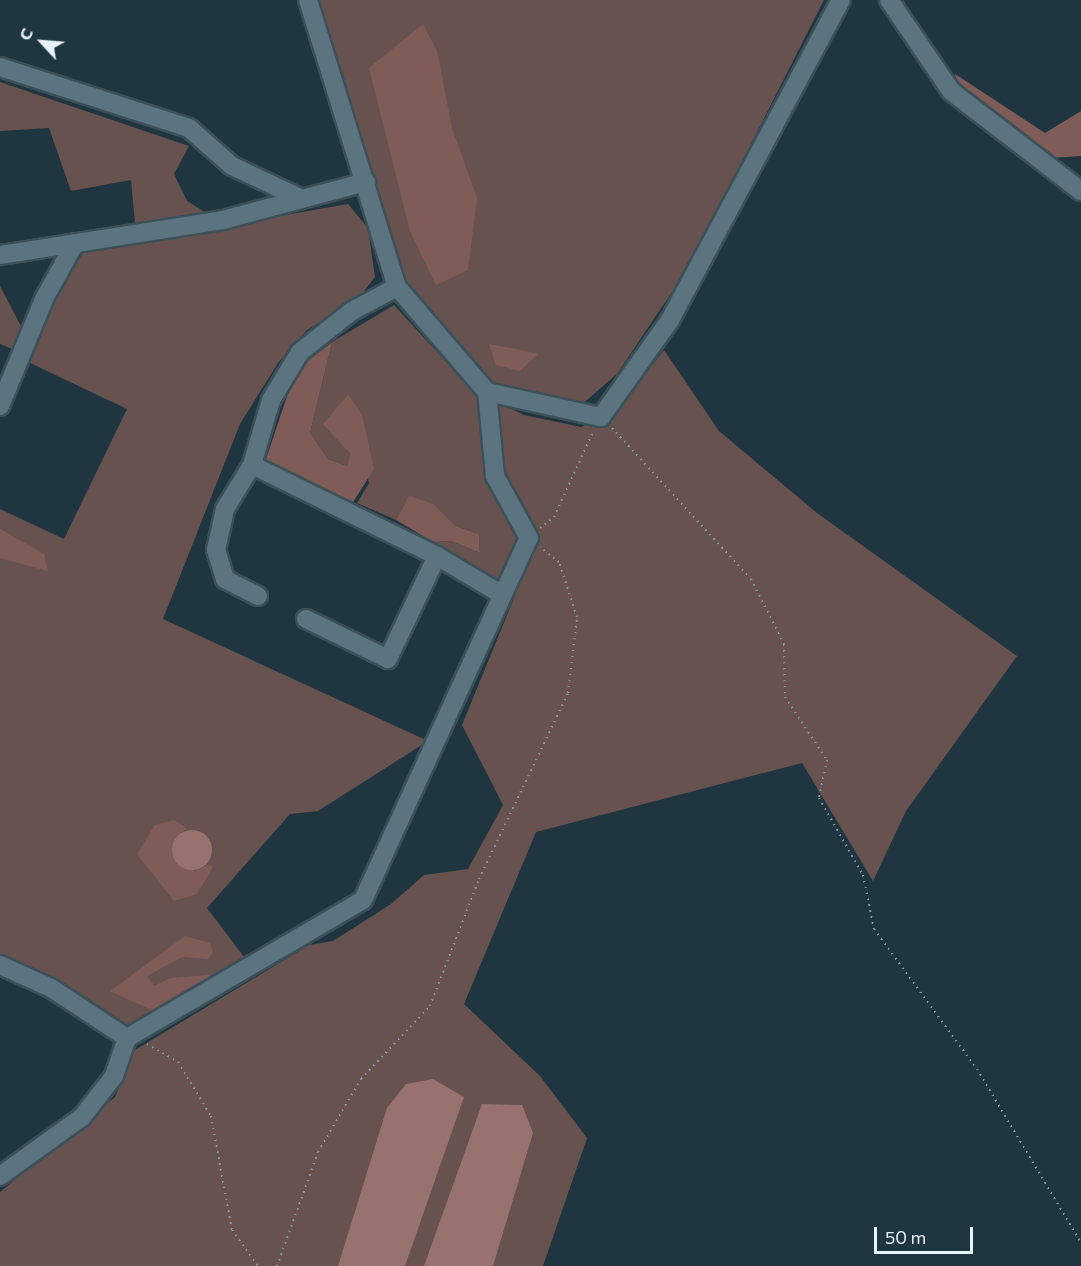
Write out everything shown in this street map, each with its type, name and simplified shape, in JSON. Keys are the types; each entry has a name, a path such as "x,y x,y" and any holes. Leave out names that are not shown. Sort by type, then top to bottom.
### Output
{"street":[{"path":"0,1176 81,1117 114,1076 127,1038 363,900 499,593 529,538 495,476 487,392 397,287 308,0"},
{"path":"487,392 602,417 670,320 841,0"},
{"path":"889,0 951,92 1081,192"},
{"path":"0,67 189,128 232,166 302,199"},
{"path":"0,255 222,220 366,182"},
{"path":"0,406 44,299 75,243"},
{"path":"258,596 225,579 216,550 225,509 252,465 271,400 300,352 352,310 397,287"},
{"path":"252,465 437,556 499,593"},
{"path":"306,619 388,658 437,556"},
{"path":"0,965 51,988 127,1038"}],"path":[{"path":"277,1266 323,1143 361,1079 430,1006 479,879 568,693 577,616 559,562 529,538 554,517 602,417 752,579 784,644 785,697 827,760 819,798 863,875 874,929 976,1069 1081,1243"},
{"path":"127,1038 178,1062 211,1116 232,1230 258,1266"}],"shaded area":[{"path":"315,0 824,0 688,268 617,374 579,407 489,386 403,285"},
{"path":"423,24 437,51 452,128 477,198 468,270 436,285 410,231 369,68"},
{"path":"955,74 1045,133 1081,111 1081,156 1050,158 960,90"},
{"path":"0,82 189,146 174,174 187,201 208,214 135,223 131,180 71,191 49,128 0,131"},
{"path":"348,204 368,228 375,277 360,296 307,330 278,363 240,424 163,619 428,741 318,811 290,814 207,908 247,961 127,1027 55,979 0,955 0,509 64,539 127,409 28,362 66,273 86,250"},
{"path":"0,286 23,330 17,351 0,344"},
{"path":"394,305 471,389 524,415 581,427 617,410 664,350 719,431 817,513 1017,656 906,811 873,881 802,763 536,832 464,1004 540,1076 587,1138 543,1266 0,1266 0,1192 115,1097 135,1050 309,945 333,941 391,904 424,875 468,869 503,805 462,725 516,593 433,542 451,541 480,553 479,534 456,526 434,504 409,497 396,520 357,503 369,483 348,394 324,424 350,454 347,466 328,459 310,433 332,342"},
{"path":"332,342 310,433 328,459 347,466 350,454 323,424 348,394 362,415 374,469 350,507 265,462 289,390 304,364"},
{"path":"489,344 538,354 520,371 496,365"},
{"path":"409,496 434,504 456,526 479,534 480,553 451,541 433,542 396,520"},
{"path":"0,529 44,554 48,571 0,558"},
{"path":"174,820 187,828 178,836 194,872 209,864 213,867 197,894 174,901 137,854 155,825"},
{"path":"192,830 206,836 212,850 206,864 192,870 178,864 172,850 178,836"},
{"path":"185,936 210,943 213,952 208,959 182,957 147,976 154,986 170,978 220,974 156,1012 110,991"},
{"path":"433,1079 464,1097 405,1266 338,1266 387,1108 406,1084"},
{"path":"482,1104 522,1105 533,1133 493,1266 424,1266"}]}
